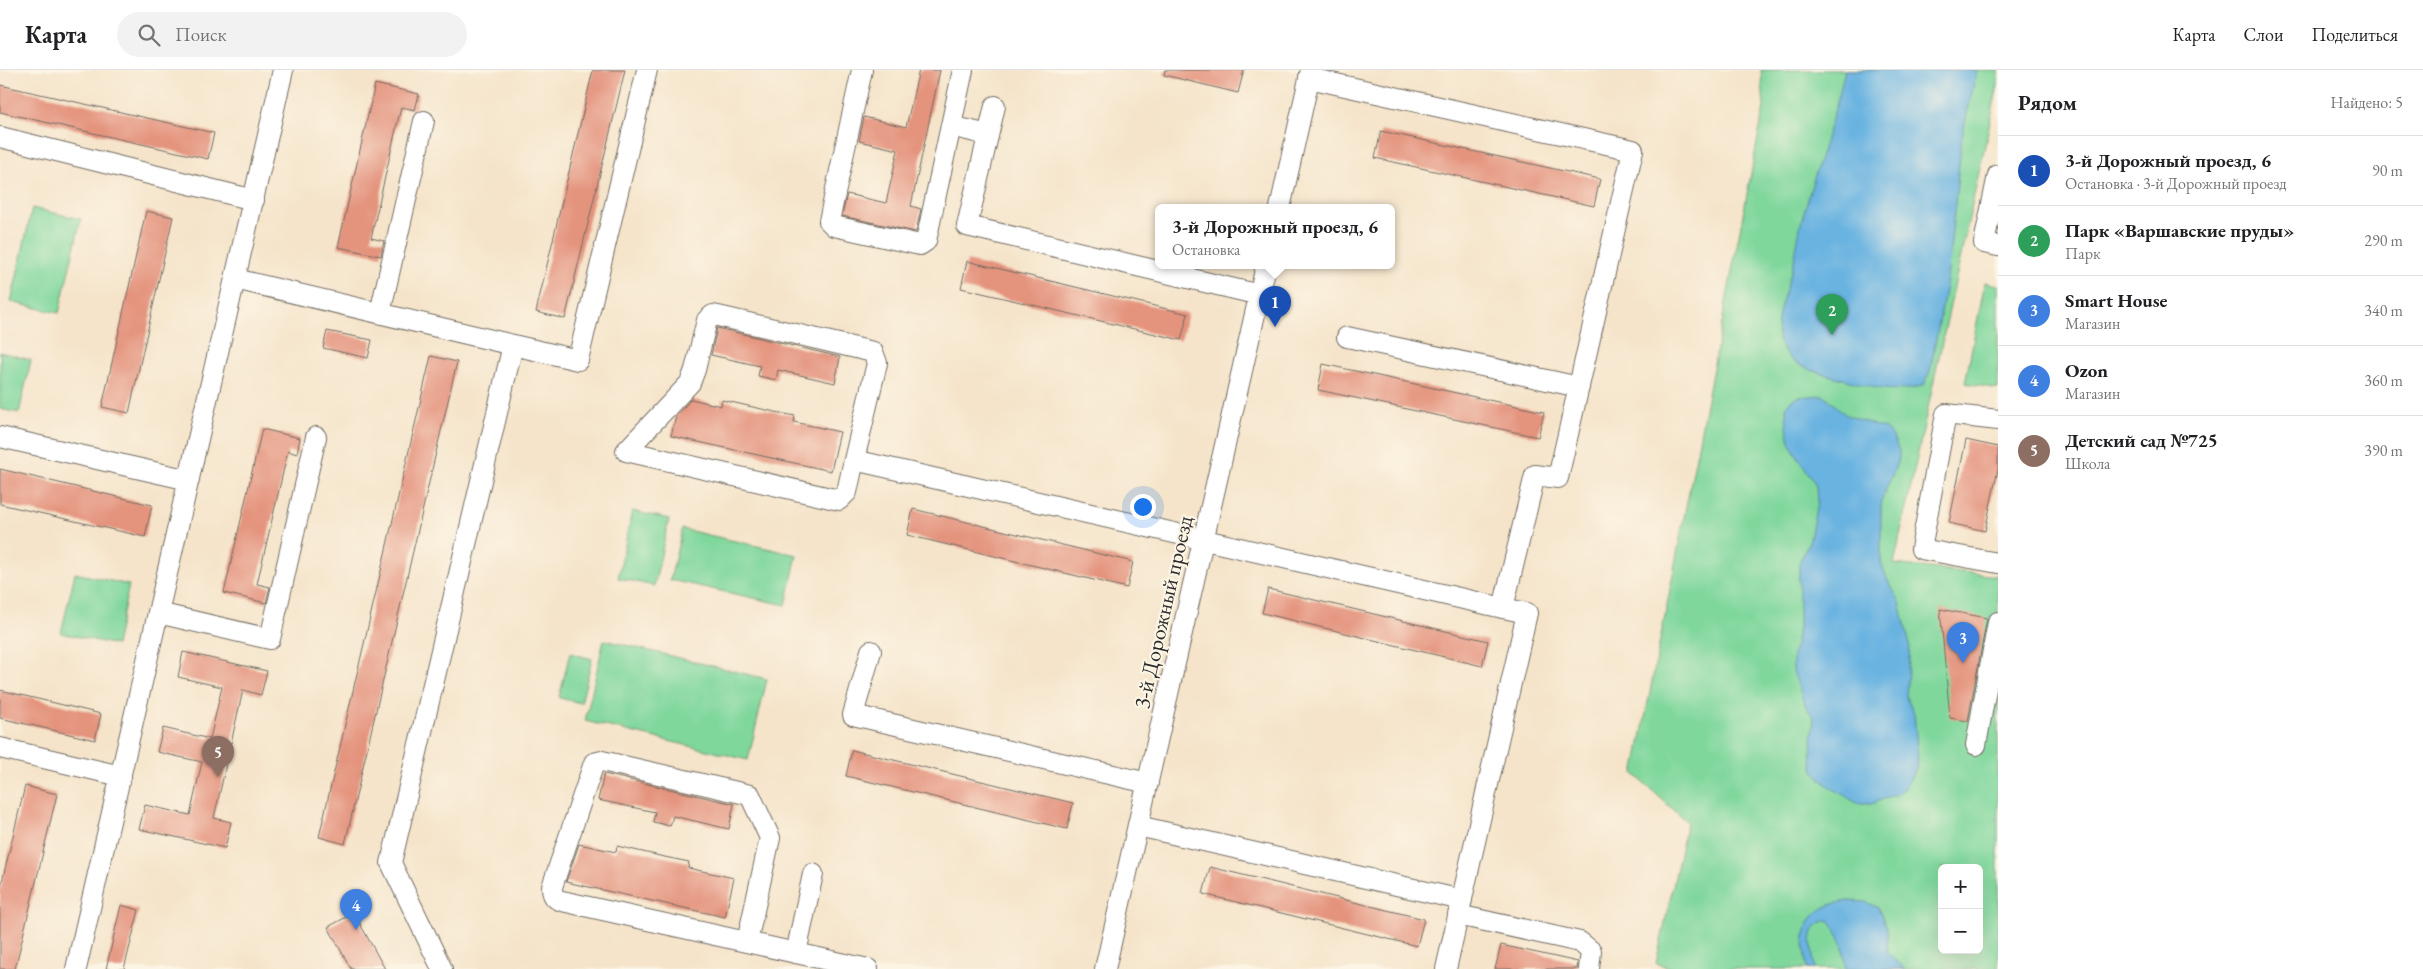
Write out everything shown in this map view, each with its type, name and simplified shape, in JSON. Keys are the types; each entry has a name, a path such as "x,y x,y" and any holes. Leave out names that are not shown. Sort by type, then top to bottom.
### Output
{"street":[{"path":"80,968 121,776 283,70"},
{"path":"235,279 578,360 647,70"},
{"path":"862,70 829,218 831,224 920,245 924,244 964,70"},
{"path":"1281,204 1310,74 1633,150 1558,478 1535,475 1503,608"},
{"path":"995,106 967,226 1260,295"},
{"path":"380,313 424,120"},
{"path":"951,126 988,135"},
{"path":"0,138 254,200"},
{"path":"1998,175 1984,243 1998,246"},
{"name":"3-й Дорожный проезд","path":"1105,969 1265,269"},
{"path":"713,315 872,352 877,363 854,460 847,492 839,500 626,451 690,383 707,320 713,315"},
{"path":"1347,337 1579,387"},
{"path":"442,969 390,863 513,344"},
{"path":"1998,420 1946,414 1921,549 1998,563"},
{"path":"0,436 189,480"},
{"path":"158,613 270,639 316,436"},
{"path":"854,460 1527,613 1446,969"},
{"path":"1976,745 1998,622"},
{"path":"871,651 853,715 1148,783"},
{"path":"0,748 121,776"},
{"path":"747,942 770,838 750,795 602,761 594,763 552,887 554,897 562,901 868,969"},
{"path":"1138,826 1460,907 1580,942 1591,950 1590,969"},
{"path":"796,953 813,874"}],"green space":[{"path":"1761,70 1998,70 1998,85 1894,564 1998,576 1998,969 1675,969 1656,963 1687,822 1634,774 1764,107"},
{"path":"32,208 81,219 59,313 11,302"},
{"path":"1985,282 1998,285 1998,389 1965,383"},
{"path":"0,352 31,360 19,413 0,409"},
{"path":"632,511 669,519 654,586 618,578"},
{"path":"682,529 797,555 786,605 670,580"},
{"path":"75,573 129,585 116,645 61,633"},
{"path":"604,640 767,679 748,760 585,721"},
{"path":"570,653 592,659 581,703 559,698"}],"water":[{"path":"1845,70 1977,70 1962,136 1947,280 1930,371 1924,385 1903,390 1882,389 1822,374 1806,368 1791,359 1781,346 1778,337 1781,305 1793,265 1801,222 1836,107"},
{"path":"1824,395 1846,415 1885,429 1892,435 1899,451 1899,459 1881,501 1881,562 1887,579 1900,602 1910,646 1906,697 1914,713 1918,758 1917,766 1905,788 1874,803 1857,803 1827,785 1814,771 1811,754 1814,718 1805,705 1793,671 1793,654 1799,628 1799,564 1810,539 1817,503 1816,485 1791,446 1786,408 1790,401 1798,397"},
{"path":"1849,901 1866,902 1878,908 1887,928 1888,953 1905,969 1846,969 1842,942 1829,920 1821,922 1813,932 1811,939 1815,969 1807,969 1804,943 1809,922 1815,914 1824,908"}],"building":[{"path":"593,70 625,70 565,319 536,312"},
{"path":"919,70 940,70 911,206 921,209 916,232 842,216 847,194 886,203 898,150 859,141 864,117 906,127"},
{"path":"1165,70 1244,70 1238,93 1164,75"},
{"path":"375,84 419,94 415,110 401,107 371,238 384,241 381,256 338,247"},
{"path":"0,85 214,133 208,159 0,112"},
{"path":"1381,131 1600,179 1594,206 1375,158"},
{"path":"146,211 173,217 129,413 102,407"},
{"path":"967,261 1188,314 1181,340 961,288"},
{"path":"717,328 840,357 835,383 778,370 776,380 758,376 760,366 711,355"},
{"path":"327,331 372,340 368,358 323,348"},
{"path":"431,356 457,362 345,844 319,837"},
{"path":"1323,364 1544,412 1538,437 1318,390"},
{"path":"691,399 721,406 722,400 795,416 794,422 840,432 831,471 671,436 676,416"},
{"path":"262,429 300,438 297,454 288,451 257,584 270,587 266,603 224,593"},
{"path":"1966,440 1998,447 1998,469 1985,531 1949,523"},
{"path":"0,469 152,505 145,537 0,504"},
{"path":"913,509 1133,562 1127,588 907,535"},
{"path":"1268,589 1488,641 1482,666 1262,613"},
{"path":"1940,609 1987,618 1968,721 1950,718"},
{"path":"183,652 267,671 261,695 243,690 214,818 231,822 225,848 139,829 145,805 190,815 202,762 157,752 163,728 210,739 222,687 178,677"},
{"path":"0,690 101,714 95,740 0,718"},
{"path":"852,750 1073,803 1067,829 846,776"},
{"path":"604,774 734,804 729,829 673,816 670,826 653,822 655,812 598,800"},
{"path":"25,786 57,794 15,969 0,969 0,890"},
{"path":"579,844 616,852 617,846 689,862 688,868 734,878 725,917 566,882"},
{"path":"1210,867 1424,919 1417,946 1203,894"},
{"path":"121,905 139,910 124,969 106,969"},
{"path":"354,913 385,969 351,969 328,927"},
{"path":"1501,945 1578,962 1577,969 1495,969"}],"place":[{"name":"3-й Дорожный проезд, 6","path":"1275,327"},
{"name":"Парк «Варшавские пруды»","path":"1832,335"},
{"name":"Smart House","path":"1963,663"},
{"name":"Детский сад №725","path":"218,777"},
{"name":"Ozon","path":"356,930"}]}
